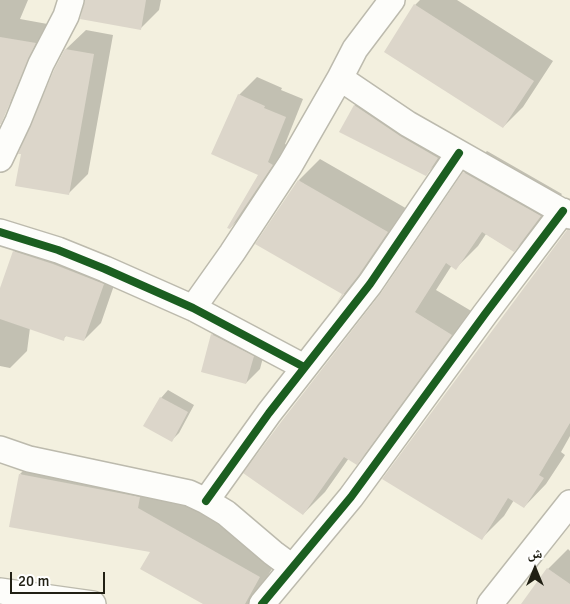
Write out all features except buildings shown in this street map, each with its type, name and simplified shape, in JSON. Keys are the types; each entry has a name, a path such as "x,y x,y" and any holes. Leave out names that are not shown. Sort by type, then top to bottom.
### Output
{"street":[{"path":"0,159 18,122 41,64 66,16 71,0"},
{"path":"193,308 290,165 355,49 392,0"},
{"path":"262,604 351,496 485,314 566,214 408,124 340,78"},
{"path":"206,501 269,413 370,284 459,153"},
{"path":"0,232 58,250 193,308 304,367"},
{"path":"0,449 29,458 189,493 226,513 273,554 292,567"},
{"path":"490,604 570,503"},
{"path":"0,591 93,604"}],"cycle path":[{"path":"206,501 269,413 370,284 459,153"},
{"path":"262,604 351,497 563,211"},
{"path":"0,232 58,250 193,308 304,367"}]}
